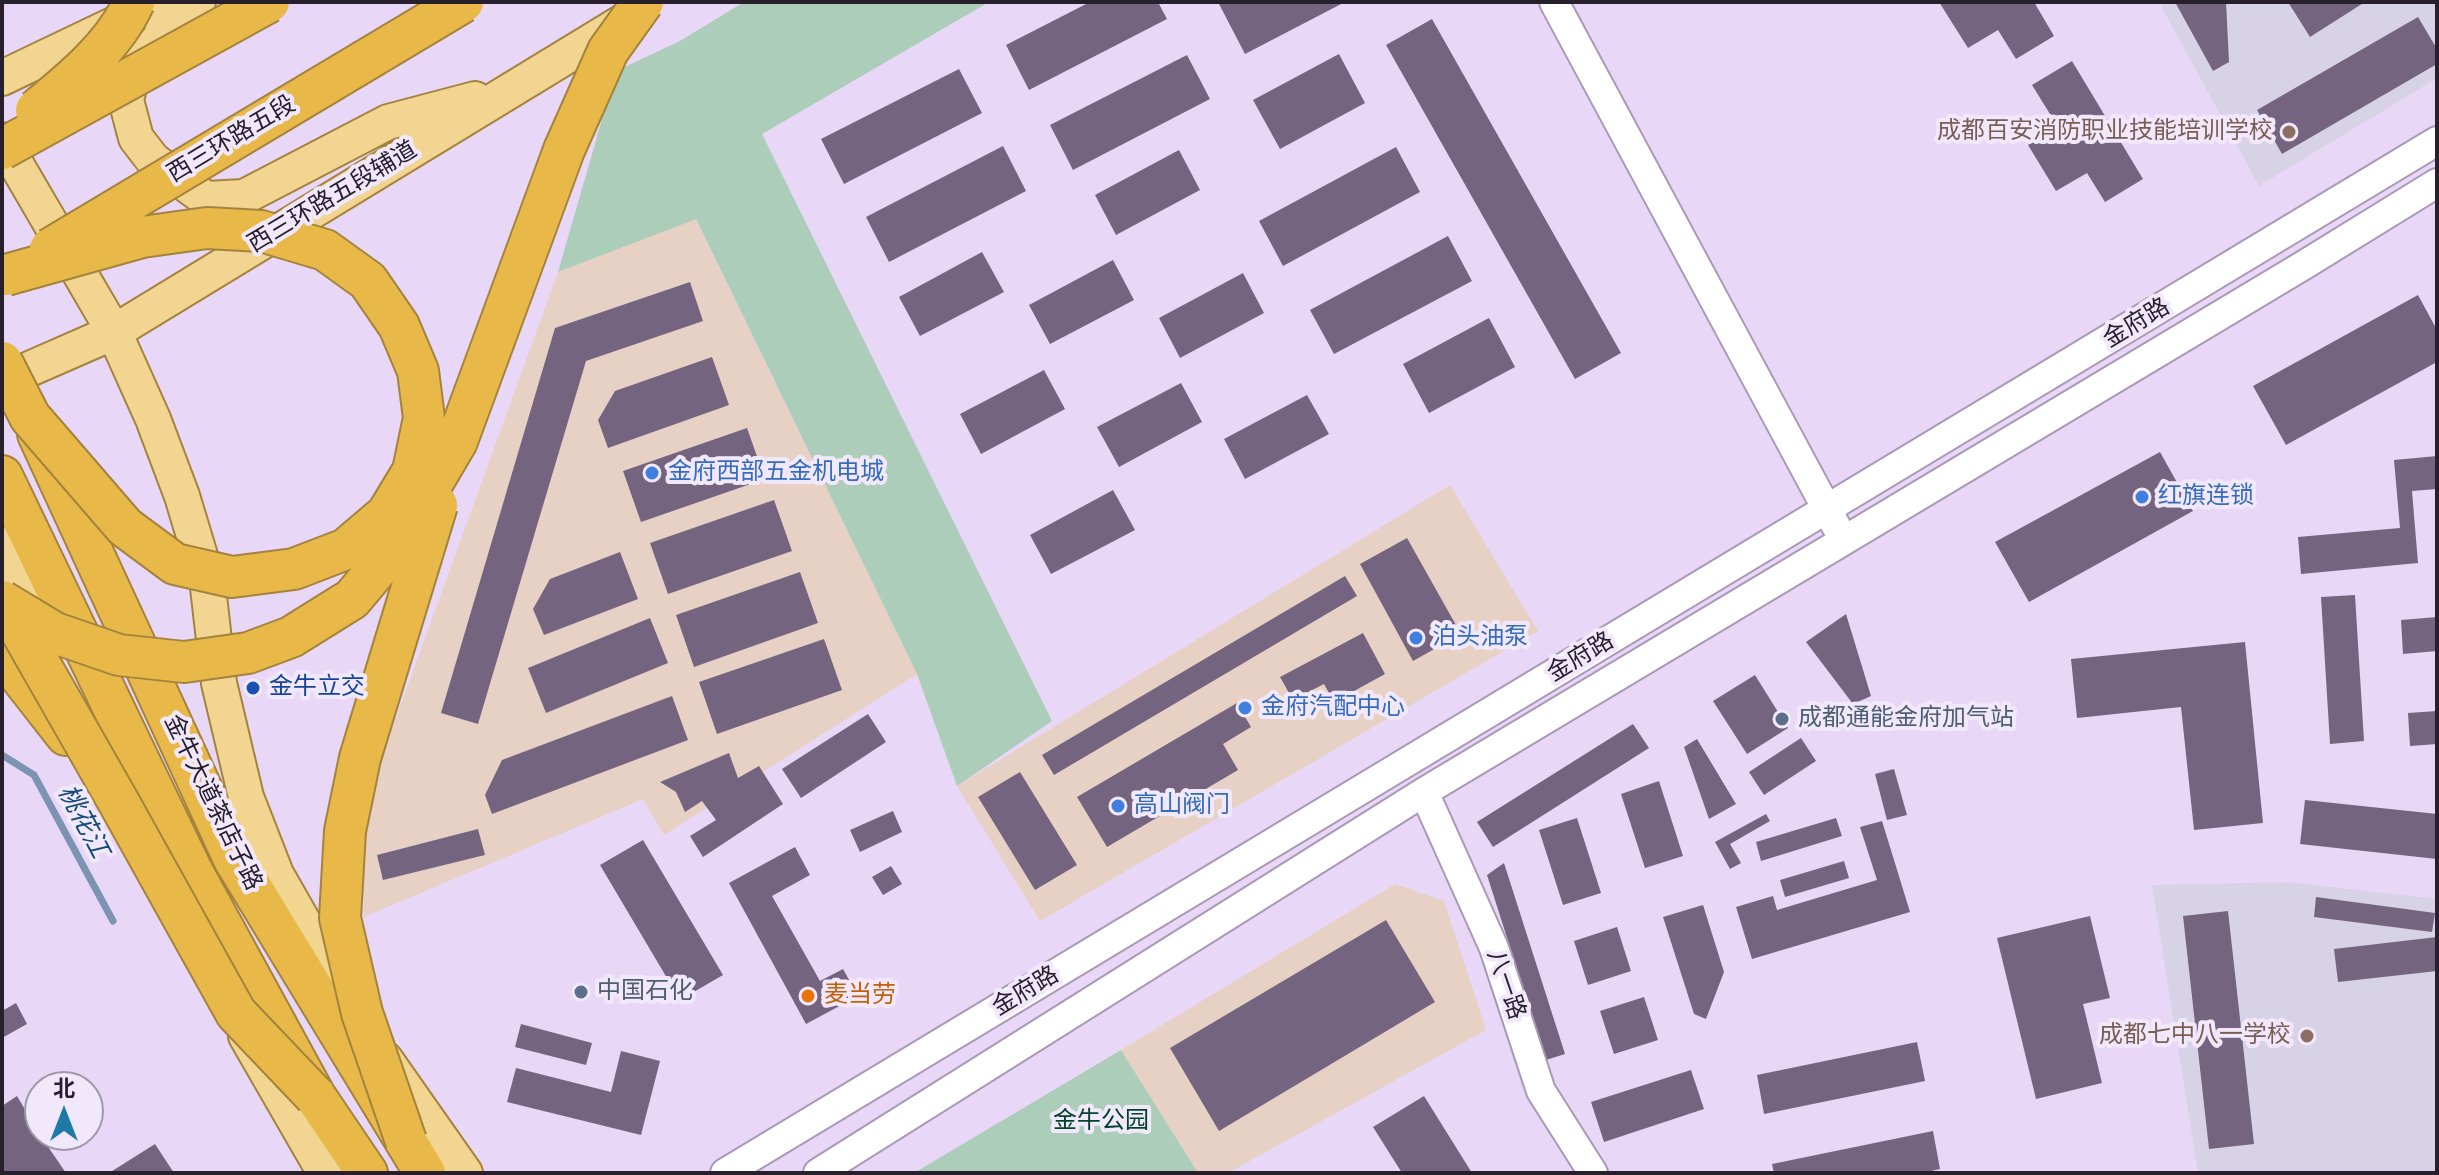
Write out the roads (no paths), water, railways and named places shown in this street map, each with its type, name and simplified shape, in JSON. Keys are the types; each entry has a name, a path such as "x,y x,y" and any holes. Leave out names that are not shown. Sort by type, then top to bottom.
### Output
{"highway":[{"path":"2,139 73,81 124,23 134,2"},
{"path":"2,149 269,2"},
{"name":"西三环路五段","path":"4,276 463,2"},
{"path":"416,1157 362,1013 340,918 345,831 360,758 457,441 564,150 608,51 643,2"},
{"path":"2,362 30,417 125,527 175,564 232,577 294,569 346,549 387,514 413,471 424,418 418,371 399,326 368,281 325,250 261,231 207,228 142,237 4,276"},
{"name":"金牛大道茶店子路","path":"30,417 234,859 416,1157"},
{"path":"2,600 55,633 119,655 184,662 248,653 291,637 352,599 393,550 457,441"},
{"name":"金牛大道茶店子路","path":"2,476 191,869 315,1096 367,1173"},
{"path":"2,600 236,1013 315,1096"},
{"path":"2,653 118,801"}],"main road":[{"path":"2,78 161,2"},
{"path":"198,2 134,68 126,100 136,138 153,160 206,199 244,197 388,122 509,90"},
{"name":"西三环路五段辅道","path":"2,381 114,332 657,2"},
{"path":"2,139 114,332 153,419 182,496 207,579 219,683 246,797 276,874 363,1027 465,1173"},
{"path":"2,545 151,857 223,994 325,1173"}],"street":[{"path":"1554,2 1844,541"},
{"name":"金府路","path":"725,1173 2437,141"},
{"name":"金府路","path":"818,1173 1424,792 2437,183"},
{"name":"八一路","path":"1424,792 1494,948 1541,1091 1593,1173"}],"waterway":[{"name":"桃花江","path":"2,755 34,775 113,921"}],"place":[{"name":"成都百安消防职业技能培训学校","path":"2289,132"},
{"name":"金府西部五金机电城","path":"652,473"},
{"name":"红旗连锁","path":"2142,497"},
{"name":"泊头油泵","path":"1416,638"},
{"name":"金牛立交","path":"253,688"},
{"name":"金府汽配中心","path":"1245,708"},
{"name":"成都通能金府加气站","path":"1782,719"},
{"name":"高山阀门","path":"1118,806"},
{"name":"中国石化","path":"581,992"},
{"name":"麦当劳","path":"808,996"},
{"name":"成都七中八一学校","path":"2307,1036"}],"park label":[{"name":"金牛公园","path":"1101,1122"}]}
